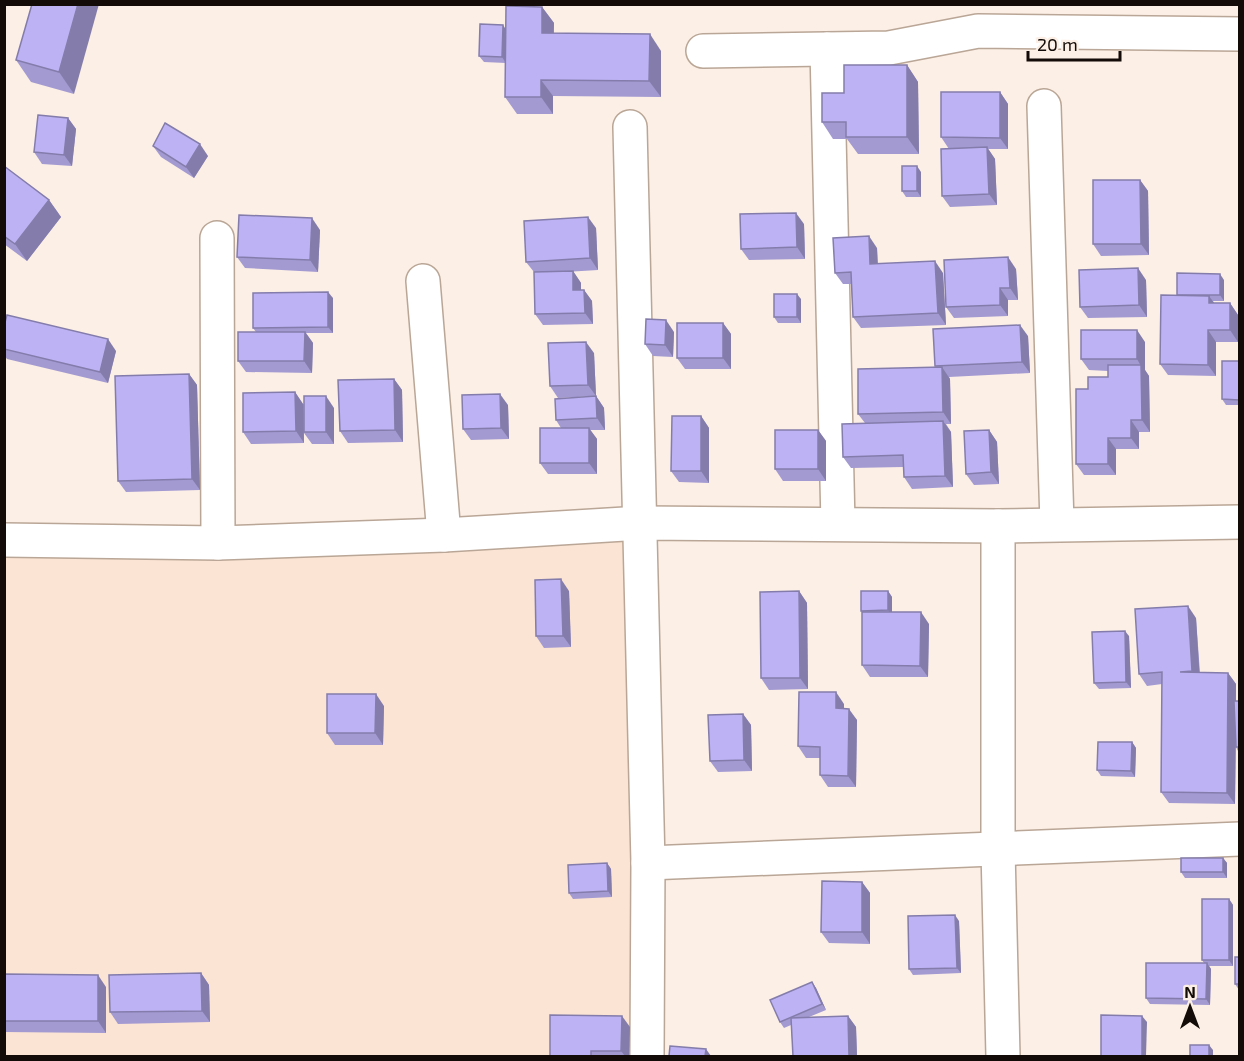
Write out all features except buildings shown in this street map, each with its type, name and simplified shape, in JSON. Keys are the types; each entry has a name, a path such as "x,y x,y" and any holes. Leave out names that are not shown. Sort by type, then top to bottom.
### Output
{"street":[{"path":"703,51 889,48 978,31 1239,34"},
{"path":"827,49 838,524"},
{"path":"1044,106 1057,523"},
{"path":"630,127 648,863 647,1056"},
{"path":"217,238 218,543"},
{"path":"423,281 444,535"},
{"path":"4,540 218,543 444,535 641,523 998,526 1057,523 1239,522"},
{"path":"998,526 998,850 1003,1056"},
{"path":"648,863 1239,839"}],"shaded area":[{"path":"633,541 652,1056 5,1056 4,546"}]}
